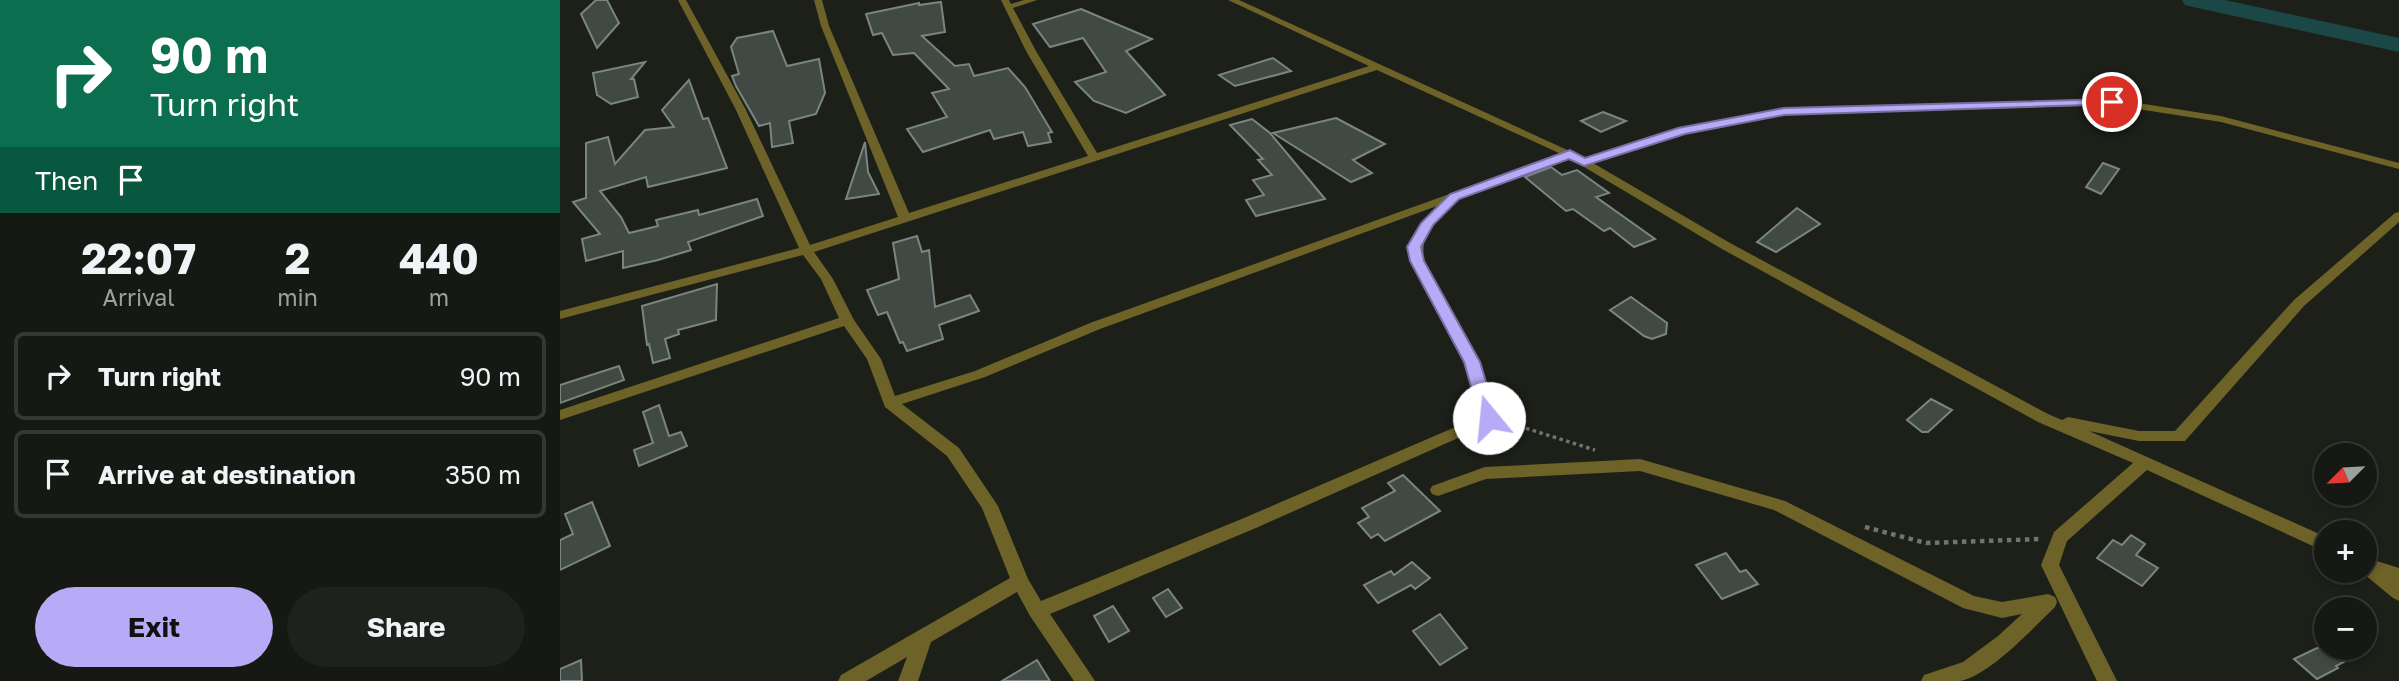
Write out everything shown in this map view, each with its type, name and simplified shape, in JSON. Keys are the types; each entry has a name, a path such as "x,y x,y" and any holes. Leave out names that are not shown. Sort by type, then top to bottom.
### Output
{"street":[{"path":"682,0 740,108 806,250 827,279 847,320 874,359 890,403 953,452 990,506 1020,581 1037,611 1085,681"},
{"path":"818,0 825,26 905,219"},
{"path":"1033,0 1007,3 1094,157"},
{"path":"1232,0 1570,154 1738,253 2043,418 2145,461 2314,539"},
{"path":"560,315 806,250 1379,66"},
{"path":"1584,162 1682,131 1784,111 2112,102 2145,105 2252,126 2399,166"},
{"path":"890,403 980,374 1095,326 1570,154"},
{"path":"1037,611 1250,523 1489,418 1472,362 1417,261 1414,247 1427,223 1455,197"},
{"path":"2043,418 2139,436 2179,437 2204,413 2218,393 2287,315 2399,216"},
{"path":"560,415 847,320"},
{"path":"2107,681 2054,596 2050,565 2060,537 2145,461"},
{"path":"1438,490 1485,473 1640,465 1779,505 1970,603 2002,610 2054,596"},
{"path":"2377,567 2399,575"},
{"path":"2377,574 2399,593"},
{"path":"848,681 1020,581"},
{"path":"1931,681 1969,669 2054,596"},
{"path":"908,681 924,636"}],"path":[{"path":"1489,418 1533,428 1604,453"},
{"path":"1860,526 1926,543 1976,543 2060,537"}],"building":[{"path":"596,0 607,0 619,23 597,48 581,14"},
{"path":"941,2 945,32 922,36 955,66 969,64 974,76 1008,68 1025,87 1052,132 1048,133 1051,142 1028,146 1023,132 994,139 990,130 923,152 907,129 947,117 932,93 949,89 914,53 893,55 882,33 873,35 866,14 919,3"},
{"path":"1081,9 1152,39 1126,51 1165,95 1126,113 1094,101 1075,82 1106,72 1083,38 1050,47 1033,24"},
{"path":"773,31 787,66 819,59 825,93 816,114 789,121 793,143 772,147 770,123 759,126 736,86 732,76 739,74 731,47 737,38"},
{"path":"1273,58 1291,71 1235,86 1219,75"},
{"path":"645,62 631,79 634,79 638,97 611,104 597,95 593,73"},
{"path":"689,80 703,119 708,118 727,168 648,187 646,177 600,191 621,217 629,233 658,226 656,220 698,210 699,215 757,199 763,216 688,242 691,250 658,260 623,268 623,251 586,261 582,239 600,234 573,202 586,198 586,143 608,137 615,164 645,130 674,127 662,110"},
{"path":"1603,112 1626,121 1601,132 1581,121"},
{"path":"1336,118 1385,144 1353,160 1372,173 1351,182 1273,133"},
{"path":"1252,119 1270,133 1325,199 1256,216 1246,200 1264,195 1253,180 1272,175 1258,160 1263,159 1230,125"},
{"path":"865,142 868,172 879,194 846,199"},
{"path":"2103,163 2119,169 2101,194 2086,187"},
{"path":"1551,167 1562,175 1577,170 1609,193 1596,197 1655,239 1634,247 1610,228 1604,231 1573,209 1566,211 1525,177"},
{"path":"1797,208 1820,224 1776,252 1757,242"},
{"path":"917,236 922,252 929,250 935,307 970,295 979,311 939,325 943,339 907,351 903,342 900,343 887,312 878,315 867,290 899,279 893,243"},
{"path":"717,284 716,320 678,330 679,334 665,339 670,358 653,363 649,344 647,345 642,306"},
{"path":"1631,297 1667,323 1666,334 1652,339 1644,336 1610,310"},
{"path":"619,366 624,380 560,403 560,385"},
{"path":"1931,399 1952,410 1928,432 1922,432 1907,420"},
{"path":"659,405 669,436 681,432 687,446 639,466 634,450 653,443 643,412"},
{"path":"1403,475 1440,511 1385,541 1378,534 1371,538 1358,523 1369,517 1362,508 1395,491 1388,483"},
{"path":"592,502 610,546 560,570 560,540 573,534 565,514"},
{"path":"2131,535 2145,544 2136,555 2158,568 2142,586 2097,558 2113,540 2122,545"},
{"path":"1726,553 1740,572 1746,570 1758,584 1722,599 1696,565"},
{"path":"1412,562 1430,578 1415,589 1411,585 1378,603 1364,585 1391,571 1394,575"},
{"path":"1168,589 1182,608 1166,617 1153,598"},
{"path":"1113,606 1129,631 1109,642 1094,616"},
{"path":"1440,614 1467,648 1440,665 1413,631"},
{"path":"2314,649 2314,660 2347,660 2317,679 2294,659"},
{"path":"581,660 582,681 560,681 560,669"},
{"path":"1037,660 1050,681 1002,681"}],"waterway":[{"path":"2193,0 2399,45"}],"route":[{"path":"1489,418 1472,362 1417,261 1414,247 1427,223 1455,197 1570,154 1584,162 1682,131 1784,111 1871,111 2112,102"}]}
